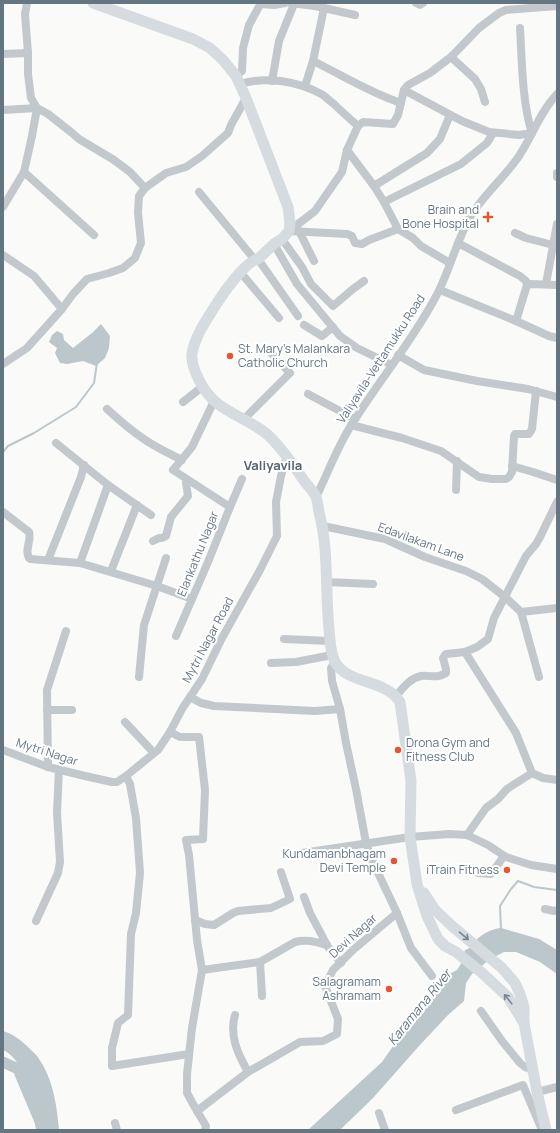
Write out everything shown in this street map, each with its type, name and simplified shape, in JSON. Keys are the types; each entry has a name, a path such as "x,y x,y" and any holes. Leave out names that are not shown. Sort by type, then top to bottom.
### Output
{"main road":[{"path":"93,3 193,39 210,48 223,60 238,80 246,98 288,207 290,223 286,236 241,273 222,294 199,334 194,348 192,356 195,373 202,387 214,402 228,412 244,419 268,435 287,456 316,497 323,526 326,555 326,582 330,641 334,659 341,669 349,674 388,690 396,696 400,702 411,781 410,837 417,884 427,916 438,938 445,946 456,952 481,972 508,997 524,1023"},
{"path":"417,884 435,910 502,968 515,983 524,1007 524,1023 546,1130"}],"street":[{"path":"27,3 25,14 28,74 31,98 37,108 48,114 79,139 114,160 130,172 145,188"},
{"path":"285,3 274,5 261,4 249,26 243,48 242,71 238,80 272,81 305,86 324,96 358,126"},
{"path":"272,81 279,41 292,3 315,6 355,15"},
{"path":"416,3 420,5 423,3"},
{"path":"499,13 501,3"},
{"path":"286,236 315,211 342,172 347,150 358,126 363,122 393,124 398,115 404,90 408,85 430,73 451,57 479,28 499,13 506,10 557,6"},
{"path":"305,86 313,61 324,8"},
{"path":"404,90 462,121 493,133 519,135 532,133 524,88 520,28"},
{"path":"3,54 28,53"},
{"path":"451,57 476,79 485,102"},
{"path":"313,61 358,85 401,103"},
{"name":"Valiyavila-Vettamukku Road","path":"316,497 333,459 353,422 422,322 440,290 458,243 474,211 518,157 543,111 557,94"},
{"path":"3,364 27,348 87,279 123,268 135,258 141,243 138,213 139,196 145,188 166,173 186,167 202,156 228,133 246,98"},
{"path":"3,110 37,108"},
{"path":"3,207 24,172 37,108"},
{"path":"374,186 427,153 440,139 450,115"},
{"path":"384,202 462,164 487,142 493,133"},
{"path":"347,150 374,186 398,229 413,238 421,246 450,263"},
{"path":"24,172 94,235"},
{"path":"199,192 256,260 298,316"},
{"path":"546,284 557,226"},
{"path":"286,236 347,234 352,236 354,243 362,244 398,229"},
{"path":"515,233 554,247"},
{"path":"286,236 314,261"},
{"path":"286,236 311,284 333,306 364,281"},
{"path":"286,236 297,284 340,336 357,348 392,365"},
{"path":"458,243 520,276 526,281 527,285 516,321"},
{"path":"3,255 34,276 62,309"},
{"path":"241,273 279,318"},
{"path":"527,285 546,284 557,286"},
{"path":"440,290 516,321 548,336 557,338"},
{"path":"304,325 322,336 333,327"},
{"path":"244,419 290,373 272,354"},
{"path":"398,355 424,370 536,391 557,397"},
{"path":"183,402 202,387"},
{"path":"308,394 353,422 441,451 479,477 506,479 512,472 515,434 529,434 531,432 536,391"},
{"name":"Elankathu Nagar","path":"176,636 230,506 188,481 173,470 192,447 214,402"},
{"path":"108,409 123,424 142,438 182,460"},
{"path":"56,443 108,485 151,515"},
{"name":"Mytri Nagar Road","path":"85,776 117,782 158,750 170,732 182,709 202,679 222,638 277,536 276,502 287,456"},
{"path":"456,490 457,461"},
{"path":"48,560 81,477 84,465"},
{"path":"512,466 557,480"},
{"path":"230,506 242,479"},
{"path":"153,542 158,538 166,536 171,517 188,496 186,483 188,481"},
{"path":"80,563 108,485"},
{"path":"396,696 406,684 420,676 438,677 446,673 443,658 446,654 465,652 477,647 488,639 494,618 505,596 526,556 540,537 557,502"},
{"path":"111,571 137,505"},
{"path":"3,512 29,532 30,539 27,552 28,558 33,560 80,563 111,571 192,599"},
{"name":"Edavilakam Lane","path":"323,526 385,539 425,557 466,571 482,579 505,596 521,612"},
{"path":"139,676 144,625 166,558"},
{"path":"326,582 373,584"},
{"path":"539,677 521,612 557,608"},
{"path":"48,767 46,690 66,631"},
{"path":"284,639 330,641"},
{"path":"465,652 516,733 532,773 543,778 557,780"},
{"path":"271,663 334,659 331,668 332,681 340,709 366,843 411,948 432,976"},
{"path":"190,697 201,703 214,706 314,711 340,709"},
{"path":"47,710 72,710"},
{"path":"125,722 154,753"},
{"path":"170,732 180,737 199,737 205,790 203,839 186,840 202,970 192,1028 187,1074 187,1093 206,1126 205,1130"},
{"name":"Mytri Nagar","path":"3,750 48,767 85,776"},
{"path":"36,922 58,873 60,862 57,814 59,769"},
{"path":"466,835 486,808 498,799 507,789 532,773"},
{"path":"126,776 130,784 136,818 140,873 136,914 131,934 128,1015 118,1024 112,1048 112,1066 189,1054"},
{"path":"302,853 410,837 449,834 466,835 504,856 531,865 557,869"},
{"path":"478,873 491,874 504,856"},
{"path":"195,920 205,924 214,925 238,911 271,908 290,899 281,872"},
{"path":"304,897 310,913 327,945 340,963"},
{"path":"545,909 554,912 557,910"},
{"name":"Devi Nagar","path":"197,1111 248,1072 300,1042 323,1040 337,1034 338,1019 325,986 333,970 353,950 397,913"},
{"path":"202,970 260,962 301,940 327,945"},
{"path":"260,962 262,996"},
{"path":"481,1011 502,1041 520,1063 533,1070"},
{"path":"235,1015 233,1022 234,1044 248,1072"},
{"path":"456,1110 523,1085 542,1130"},
{"path":"537,1092 557,1088"},
{"path":"379,1113 385,1130"}],"shaded area":[{"path":"101,324 110,336 109,348 105,358 96,366 83,361 67,364 60,363 55,353 57,348 49,342 52,335 57,331 63,334 64,340 73,348"},
{"path":"501,928 539,939 557,950 557,974 540,962 516,952 504,952 490,959 472,974 466,983 464,1001 448,1015 373,1098 340,1130 308,1130 382,1062 440,984 451,973 457,970 464,959 465,950 470,948 475,941 484,934 494,929"},
{"path":"3,1031 23,1042 37,1056 44,1067 54,1093 59,1130 36,1130 30,1097 23,1074 18,1064 3,1050"}],"waterway":[{"path":"3,452 8,446 34,433 76,407 94,383 97,363"},
{"path":"501,930 500,906 518,881 534,887 557,890"},
{"name":"Karamana River","path":"3,1062 18,1069 42,1126 42,1130"}],"place":[{"name":"Brain and Bone Hospital","path":"488,217"},
{"name":"St. Mary's Malankara Catholic Church","path":"230,356"},
{"name":"Drona Gym and Fitness Club","path":"398,750"},
{"name":"Kundamanbhagam Devi Temple","path":"394,861"},
{"name":"iTrain Fitness","path":"507,870"},
{"name":"Salagramam Ashramam","path":"389,989"}],"district":[{"name":"Valiyavila","path":"273,465"}]}
